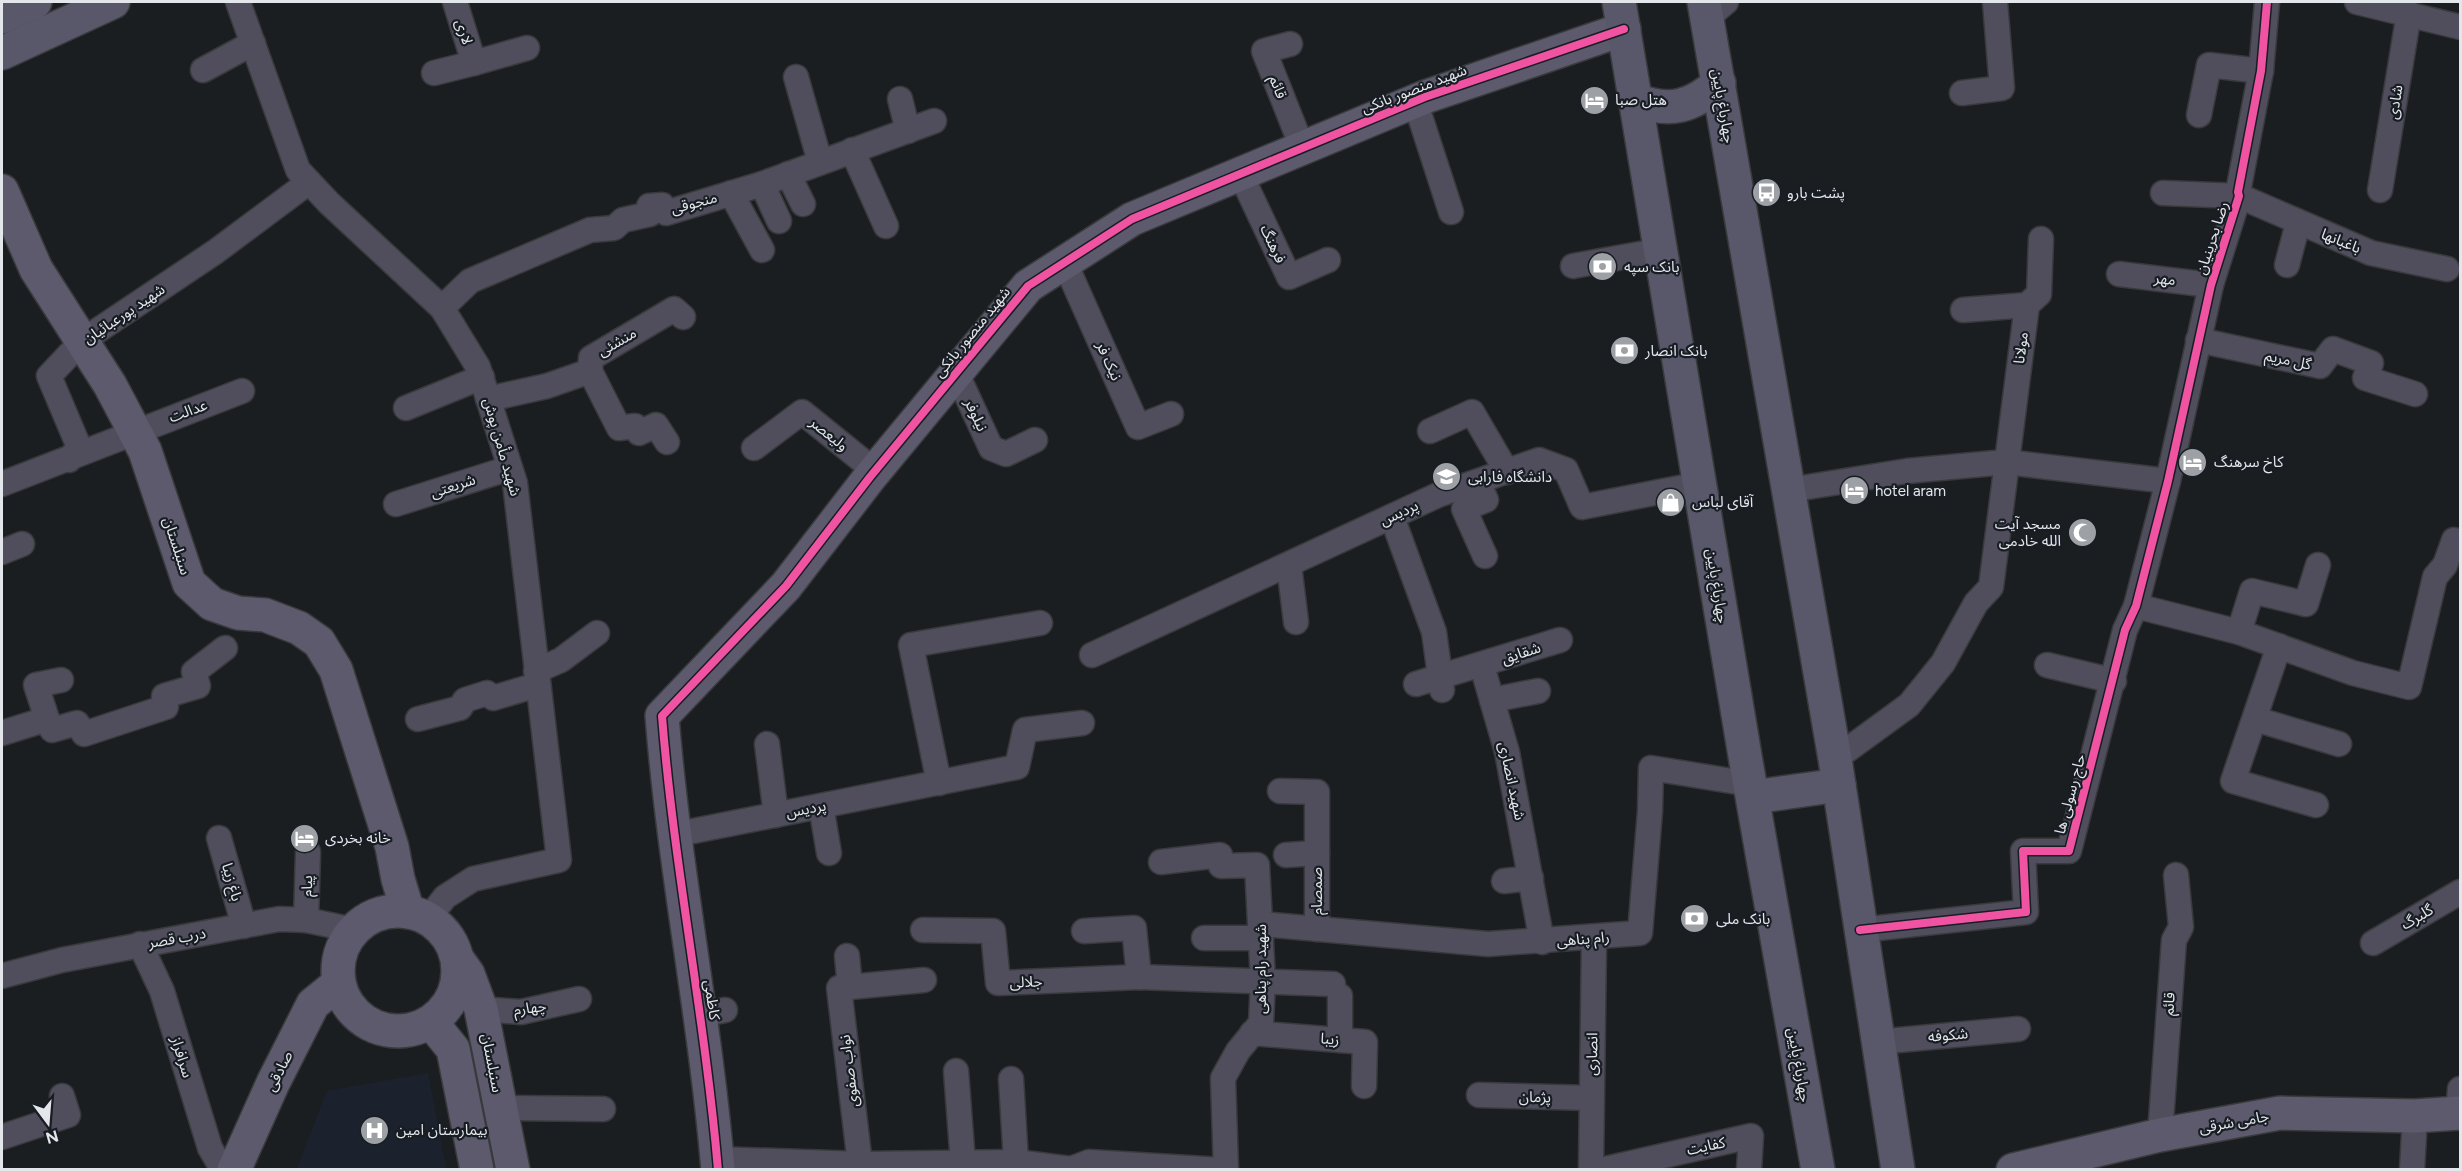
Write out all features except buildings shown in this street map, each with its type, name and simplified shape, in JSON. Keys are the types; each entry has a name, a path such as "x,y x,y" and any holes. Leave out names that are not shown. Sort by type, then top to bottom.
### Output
{"main road":[{"path":"2,17 36,2"},
{"path":"2,53 113,2"},
{"name":"چهارباغ پایین","path":"1713,7 1719,83 1837,772 1898,1170"},
{"name":"چهارباغ پایین","path":"1622,15 1818,1170"},
{"path":"1636,100 1657,108 1677,106 1700,100 1719,83"},
{"path":"1752,790 1837,772"}],"street":[{"name":"شهید مأمن پوش","path":"238,2 298,170 442,308 478,367 515,483 559,860 473,879 418,915"},
{"name":"لاری","path":"454,2 474,63"},
{"path":"1962,93 2002,88 1995,2"},
{"name":"رضا بحرینیان","path":"2168,481 2211,285 2239,196 2261,71 2267,2"},
{"path":"2357,2 2460,27"},
{"name":"شادی","path":"2380,190 2409,13"},
{"name":"شهید منصور بانکی","path":"673,835 662,716 786,586 875,471 1028,286 1132,219 1622,15"},
{"path":"203,70 253,43"},
{"name":"قائم","path":"1290,44 1264,51 1302,147"},
{"name":"لاری","path":"434,73 527,48"},
{"path":"2199,115 2210,65 2261,71"},
{"path":"796,77 820,162"},
{"path":"900,99 908,131"},
{"path":"1415,101 1451,212"},
{"name":"منجوقی","path":"442,308 470,282 590,230 614,228 623,220 650,214 649,206 662,205 666,213 762,184 934,121"},
{"path":"852,150 886,226"},
{"name":"فرهنگ","path":"1240,173 1289,277 1328,260"},
{"path":"788,174 803,204"},
{"name":"شهید پورعبائیان","path":"69,460 79,447 49,376 82,341 215,252 309,182"},
{"path":"762,184 779,221"},
{"name":"سنبلستان","path":"2,191 36,269 110,386 145,451 189,583 212,604 238,613 265,615 299,628 319,642 336,670 392,847 398,879 418,915"},
{"path":"731,193 762,250"},
{"path":"2163,193 2239,196"},
{"name":"باغبانها","path":"2239,196 2371,253 2447,269"},
{"path":"2288,265 2298,223"},
{"name":"مولانا","path":"2006,462 2027,305 2039,294 2041,239"},
{"path":"1573,266 1662,250"},
{"name":"نیک فر","path":"1065,262 1138,428 1171,414"},
{"name":"مهر","path":"2119,274 2211,285"},
{"path":"1963,310 2027,305"},
{"name":"منشئی","path":"406,408 485,388 547,386 590,371 591,358 674,309 683,317"},
{"name":"گل مریم","path":"2198,340 2320,366 2334,349 2371,363 2365,378 2415,394"},
{"path":"590,371 620,428 634,426 639,433 656,425 668,442"},
{"name":"نیلوفر","path":"956,372 991,447 1006,454 1035,440"},
{"name":"عدالت","path":"69,460 134,431 242,391"},
{"name":"ولیعصر","path":"754,448 802,412 875,471"},
{"path":"1430,431 1472,412 1507,472"},
{"path":"2,484 69,460"},
{"name":"پردیس","path":"1092,655 1438,495 1539,460 1566,470 1582,507 1700,484"},
{"path":"1837,772 1909,705 1943,663 1976,603 1991,587 2006,462"},
{"path":"1789,490 1907,471 2006,462 2168,481"},
{"name":"شریعتی","path":"396,504 510,468"},
{"name":"حاج رسولی ها","path":"1860,930 2026,912 2023,851 2069,851 2114,681 2125,630 2136,606 2168,481"},
{"path":"1478,482 1486,500 1464,509 1485,556"},
{"path":"1392,517 1434,632 1441,683"},
{"path":"2136,606 2239,632 2353,673 2409,687 2435,577 2445,565 2458,535"},
{"path":"1289,565 1296,622"},
{"path":"2239,632 2252,591 2306,604 2318,565"},
{"path":"939,783 911,645 1040,623"},
{"path":"418,719 460,708 465,700 487,693 493,698 537,678 597,633"},
{"name":"شقایق","path":"1482,666 1560,640"},
{"path":"2279,646 2233,781 2316,805"},
{"path":"61,680 36,685 47,719 52,730 77,723 84,734 166,707 164,696 198,686 194,672 225,648"},
{"path":"2047,665 2114,681"},
{"path":"1416,684 1441,683 1482,666"},
{"name":"شهید انصاری","path":"1482,666 1507,752 1542,942"},
{"path":"1492,700 1538,691"},
{"path":"2,733 47,719"},
{"path":"2255,719 2339,744"},
{"name":"پردیس","path":"673,835 1017,767 1025,730 1082,723"},
{"path":"767,744 776,815"},
{"name":"رام پناهی","path":"1204,938 1261,931 1317,929 1488,945 1640,933 1650,811 1651,768 1752,790"},
{"name":"صمصام","path":"1280,791 1317,792 1317,929"},
{"path":"821,806 829,853"},
{"name":"کاظمی","path":"673,835 712,1012 717,1165"},
{"name":"باغ زیبا","path":"219,838 244,926"},
{"name":"پیام","path":"306,920 308,852"},
{"name":"صمصام","path":"1286,855 1317,853"},
{"name":"شهید رام پناهی","path":"1161,862 1220,855 1221,866 1257,865 1263,981 1261,1023 1238,1051 1223,1078 1224,1170"},
{"name":"قائم","path":"2160,1135 2174,940 2181,927 2176,875"},
{"path":"1504,881 1531,878"},
{"name":"گلبرگ","path":"2373,943 2460,892"},
{"path":"388,912 418,915 442,930 452,944 458,960 458,978 454,995 445,1010 431,1022 410,1031 386,1030 364,1021 348,1004 339,982 341,955 354,930 370,918 388,912"},
{"name":"درب قصر","path":"2,976 140,944 279,919 306,920 354,930"},
{"path":"1084,931 1134,928 1139,977"},
{"name":"جلالی","path":"923,930 993,931 998,983 1139,977 1263,981 1337,990 1340,1040"},
{"name":"انصاری","path":"1591,1170 1594,938"},
{"name":"سرافراز","path":"140,944 162,991 210,1148 223,1170"},
{"name":"نواب صفوی","path":"847,956 850,987 839,988 860,1164"},
{"name":"سنبلستان","path":"458,960 468,974 481,1009 513,1170"},
{"path":"850,987 924,980"},
{"name":"صادقی","path":"234,1170 313,1004 339,982"},
{"name":"چهارم","path":"481,1009 521,1012 579,999"},
{"path":"431,1022 453,1048 477,1170"},
{"name":"شکوفه","path":"1877,1042 2018,1029"},
{"name":"زیبا","path":"1252,1033 1365,1042 1364,1086"},
{"path":"956,1071 977,1165"},
{"path":"1011,1079 1016,1162"},
{"name":"پژمان","path":"1479,1095 1591,1098"},
{"path":"2,1137 68,1115 62,1096"},
{"name":"جامی شرقی","path":"2013,1170 2160,1135 2280,1113 2415,1116 2460,1105"},
{"path":"501,1108 603,1109"},
{"path":"2412,1170 2415,1116"},
{"name":"کفایت","path":"1601,1170 1664,1163 1751,1136 1749,1170"},
{"path":"717,1165 977,1165 1016,1162 1071,1169 1089,1162 1224,1170"}],"shaded area":[{"name":"بیمارستان امین","path":"428,1073 446,1169 297,1169 327,1091"}],"cycle path":[{"path":"1860,930 2026,912 2023,851 2069,851 2125,630 2136,606 2168,481 2211,285 2239,196 2261,71 2267,2"},
{"path":"718,1170 674,830 662,716 786,586 870,477 1028,286 1132,219 1425,97 1624,29"}],"place":[{"name":"هتل صبا","path":"1594,100"},
{"name":"پشت بارو","path":"1766,193"},
{"name":"بانک سپه","path":"1603,267"},
{"name":"بانک انصار","path":"1624,351"},
{"name":"کاخ سرهنگ","path":"2193,462"},
{"name":"دانشگاه فارابی","path":"1447,477"},
{"name":"hotel aram","path":"1854,491"},
{"name":"آقای لباس","path":"1671,502"},
{"name":"مسجد آیت الله خادمی","path":"2082,533"},
{"name":"خانه بخردی","path":"304,838"},
{"name":"بانک ملی","path":"1695,919"},
{"name":"بیمارستان امین","path":"375,1130"}]}
